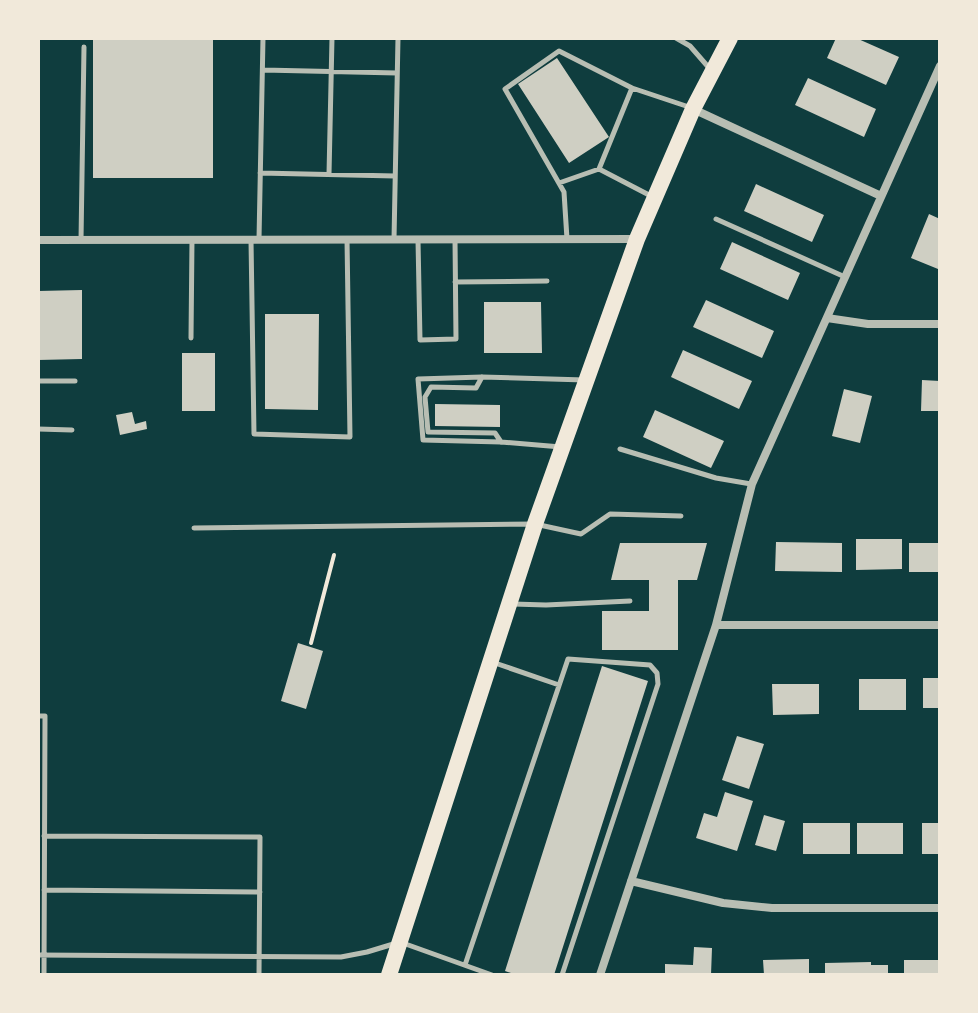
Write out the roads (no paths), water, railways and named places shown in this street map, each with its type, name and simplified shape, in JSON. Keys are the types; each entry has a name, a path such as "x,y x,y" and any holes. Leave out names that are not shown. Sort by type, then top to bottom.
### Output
{"main road":[{"path":"389,975 508,603 637,239 693,109 730,38"}],"street":[{"path":"600,975 716,625 752,484 940,66"},
{"path":"693,109 881,196"},
{"path":"38,240 637,239"},
{"path":"827,318 868,324 940,324"},
{"path":"716,625 940,625"},
{"path":"631,881 723,903 772,908 940,908"}],"lane":[{"path":"263,38 255,239 254,434 350,437 347,239"},
{"path":"329,174 332,38"},
{"path":"394,239 398,38"},
{"path":"676,38 690,46 713,72"},
{"path":"81,240 84,47"},
{"path":"567,239 564,192 505,89 559,51 632,88 693,109"},
{"path":"263,70 397,73"},
{"path":"599,169 632,88"},
{"path":"559,183 599,169 655,198"},
{"path":"260,173 395,176"},
{"path":"716,219 845,277"},
{"path":"191,338 192,239"},
{"path":"418,239 420,340 456,339 455,239"},
{"path":"455,282 547,281"},
{"path":"482,377 476,388 431,387 425,397 428,432 495,433 501,442"},
{"path":"562,447 423,440 418,379 586,380"},
{"path":"38,381 75,381"},
{"path":"38,429 72,430"},
{"path":"620,449 716,478 752,484"},
{"path":"194,528 535,524 581,534 610,514 681,516"},
{"path":"508,603 546,605 630,601"},
{"path":"465,965 568,659 650,665 657,673 658,684 562,975"},
{"path":"490,661 559,685"},
{"path":"38,716 45,716 41,955 44,975"},
{"path":"44,836 260,837 259,975"},
{"path":"44,890 260,892"},
{"path":"41,955 341,957 400,942 492,975"}]}
